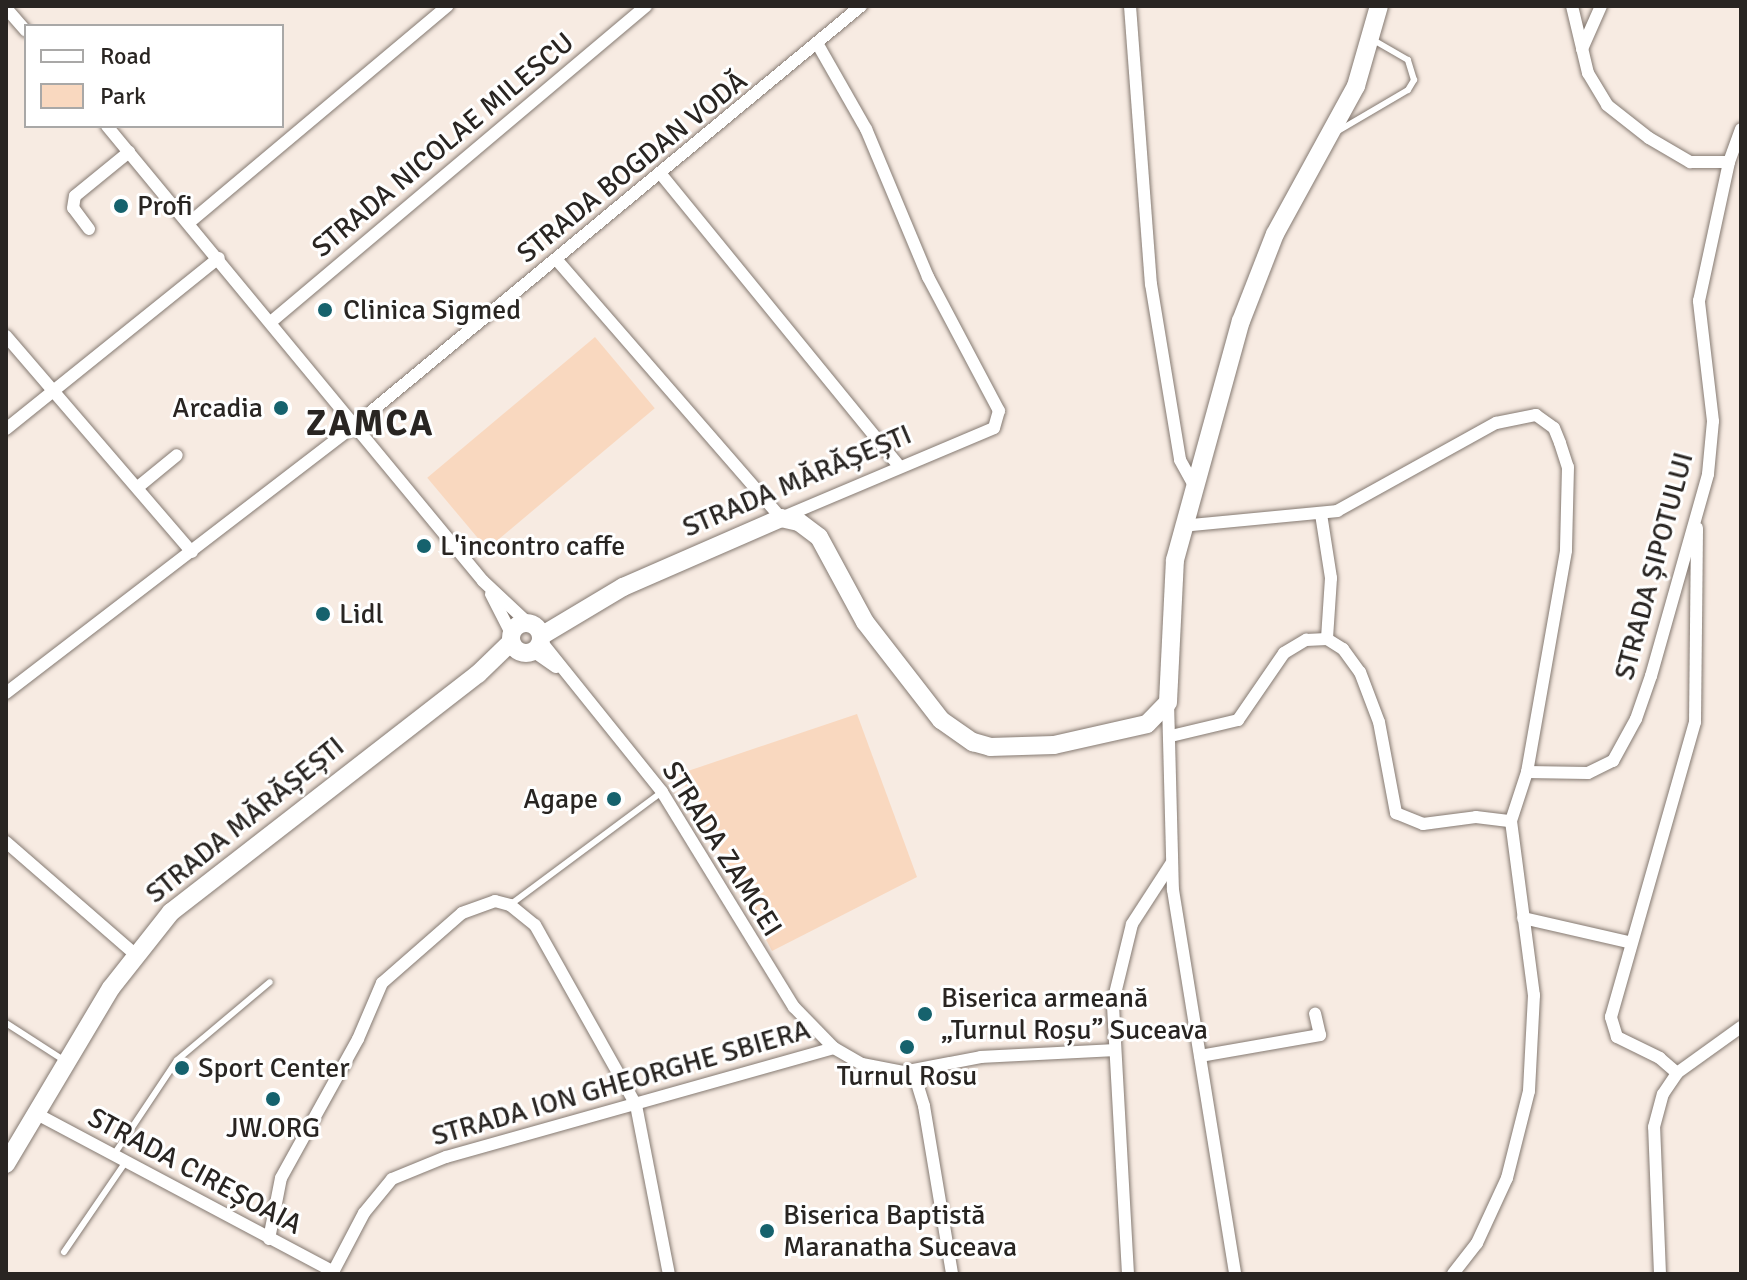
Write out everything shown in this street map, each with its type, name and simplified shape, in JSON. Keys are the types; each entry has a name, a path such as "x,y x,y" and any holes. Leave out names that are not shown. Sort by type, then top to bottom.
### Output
{"street":[{"path":"190,222 447,6"},
{"name":"STRADA NICOLAE MILESCU","path":"272,321 646,6"},
{"name":"STRADA BOGDAN VODĂ","path":"6,693 356,424 861,6"},
{"path":"1130,6 1151,284 1180,460 1193,483"},
{"path":"1235,1274 1171,864 1168,626 1182,526 1258,274 1294,197 1333,134 1371,38 1379,6"},
{"path":"1572,6 1588,73 1607,105 1649,138 1690,162 1729,162 1741,171"},
{"path":"1582,49 1601,6"},
{"path":"6,8 24,29"},
{"name":"STRADA MĂRĂȘEȘTI","path":"8,1154 135,954 196,888 478,674 527,638 575,612 898,465 999,424 999,411 928,277 885,167 817,43"},
{"name":"STRADA ZAMCEI","path":"109,128 272,321 527,638 569,675 662,792 794,1007 834,1048"},
{"name":"STRADA ȘIPOTULUI","path":"1527,772 1588,773 1613,761 1636,719 1651,676 1699,497 1708,474 1713,421 1699,301 1729,162 1741,129"},
{"path":"89,229 73,208 75,196 129,152"},
{"path":"660,173 898,465"},
{"path":"6,429 219,258"},
{"path":"556,259 781,518 799,522 819,537 865,622 941,720 973,742 1033,747 1090,739 1147,724 1168,702"},
{"path":"6,336 192,552"},
{"path":"1182,526 1337,511 1496,423 1536,415 1554,428 1568,467 1566,551 1527,772 1511,821 1534,995 1529,1091 1507,1178 1477,1243 1453,1274"},
{"path":"138,487 177,455"},
{"path":"1677,1073 1660,1058 1617,1037 1613,1000 1695,722 1699,497"},
{"path":"1321,514 1331,578 1327,639"},
{"name":"STRADA ZAMCEI","path":"483,581 527,638"},
{"path":"1171,736 1238,720 1284,653 1306,640 1327,639 1343,649 1360,672 1379,722 1396,813 1423,824 1476,817 1511,821"},
{"path":"6,842 135,954"},
{"path":"1128,1274 1113,1002 1123,950 1132,924 1171,864"},
{"path":"269,1239 281,1178 358,1039 382,983 462,913 495,901 510,905 535,925 636,1105 669,1274"},
{"path":"1523,918 1628,942"},
{"path":"1200,1056 1320,1035 1315,1014"},
{"path":"1660,1274 1654,1127 1663,1094 1677,1073 1741,1027"},
{"name":"STRADA ION GHEORGHE SBIERA","path":"332,1273 378,1194 411,1167 834,1048 862,1064 913,1070 981,1057 1115,1050"},
{"path":"913,1070 924,1106 952,1274"},
{"name":"STRADA CIREȘOAIA","path":"35,1113 332,1273"}],"lane":[{"path":"1333,134 1408,90 1414,80 1408,60 1371,38"},
{"path":"510,905 662,792"},
{"path":"64,1252 177,1060 270,982"},
{"path":"6,1023 65,1061"}],"green space":[{"path":"595,337 655,408 487,549 427,478"},
{"path":"857,714 917,877 772,951 679,774"}],"place":[{"name":"Profi","path":"121,206"},
{"name":"Clinica Sigmed","path":"325,310"},
{"name":"Arcadia","path":"281,408"},
{"name":"L'incontro caffe","path":"424,546"},
{"name":"Lidl","path":"323,614"},
{"name":"Agape","path":"614,799"},
{"name":"Biserica armeană „Turnul Roșu” Suceava","path":"925,1014"},
{"name":"Turnul Rosu","path":"907,1047"},
{"name":"Sport Center","path":"182,1068"},
{"name":"JW.ORG","path":"273,1099"},
{"name":"Biserica Baptistă Maranatha Suceava","path":"767,1231"}],"district":[{"name":"ZAMCA","path":"370,424"}]}
